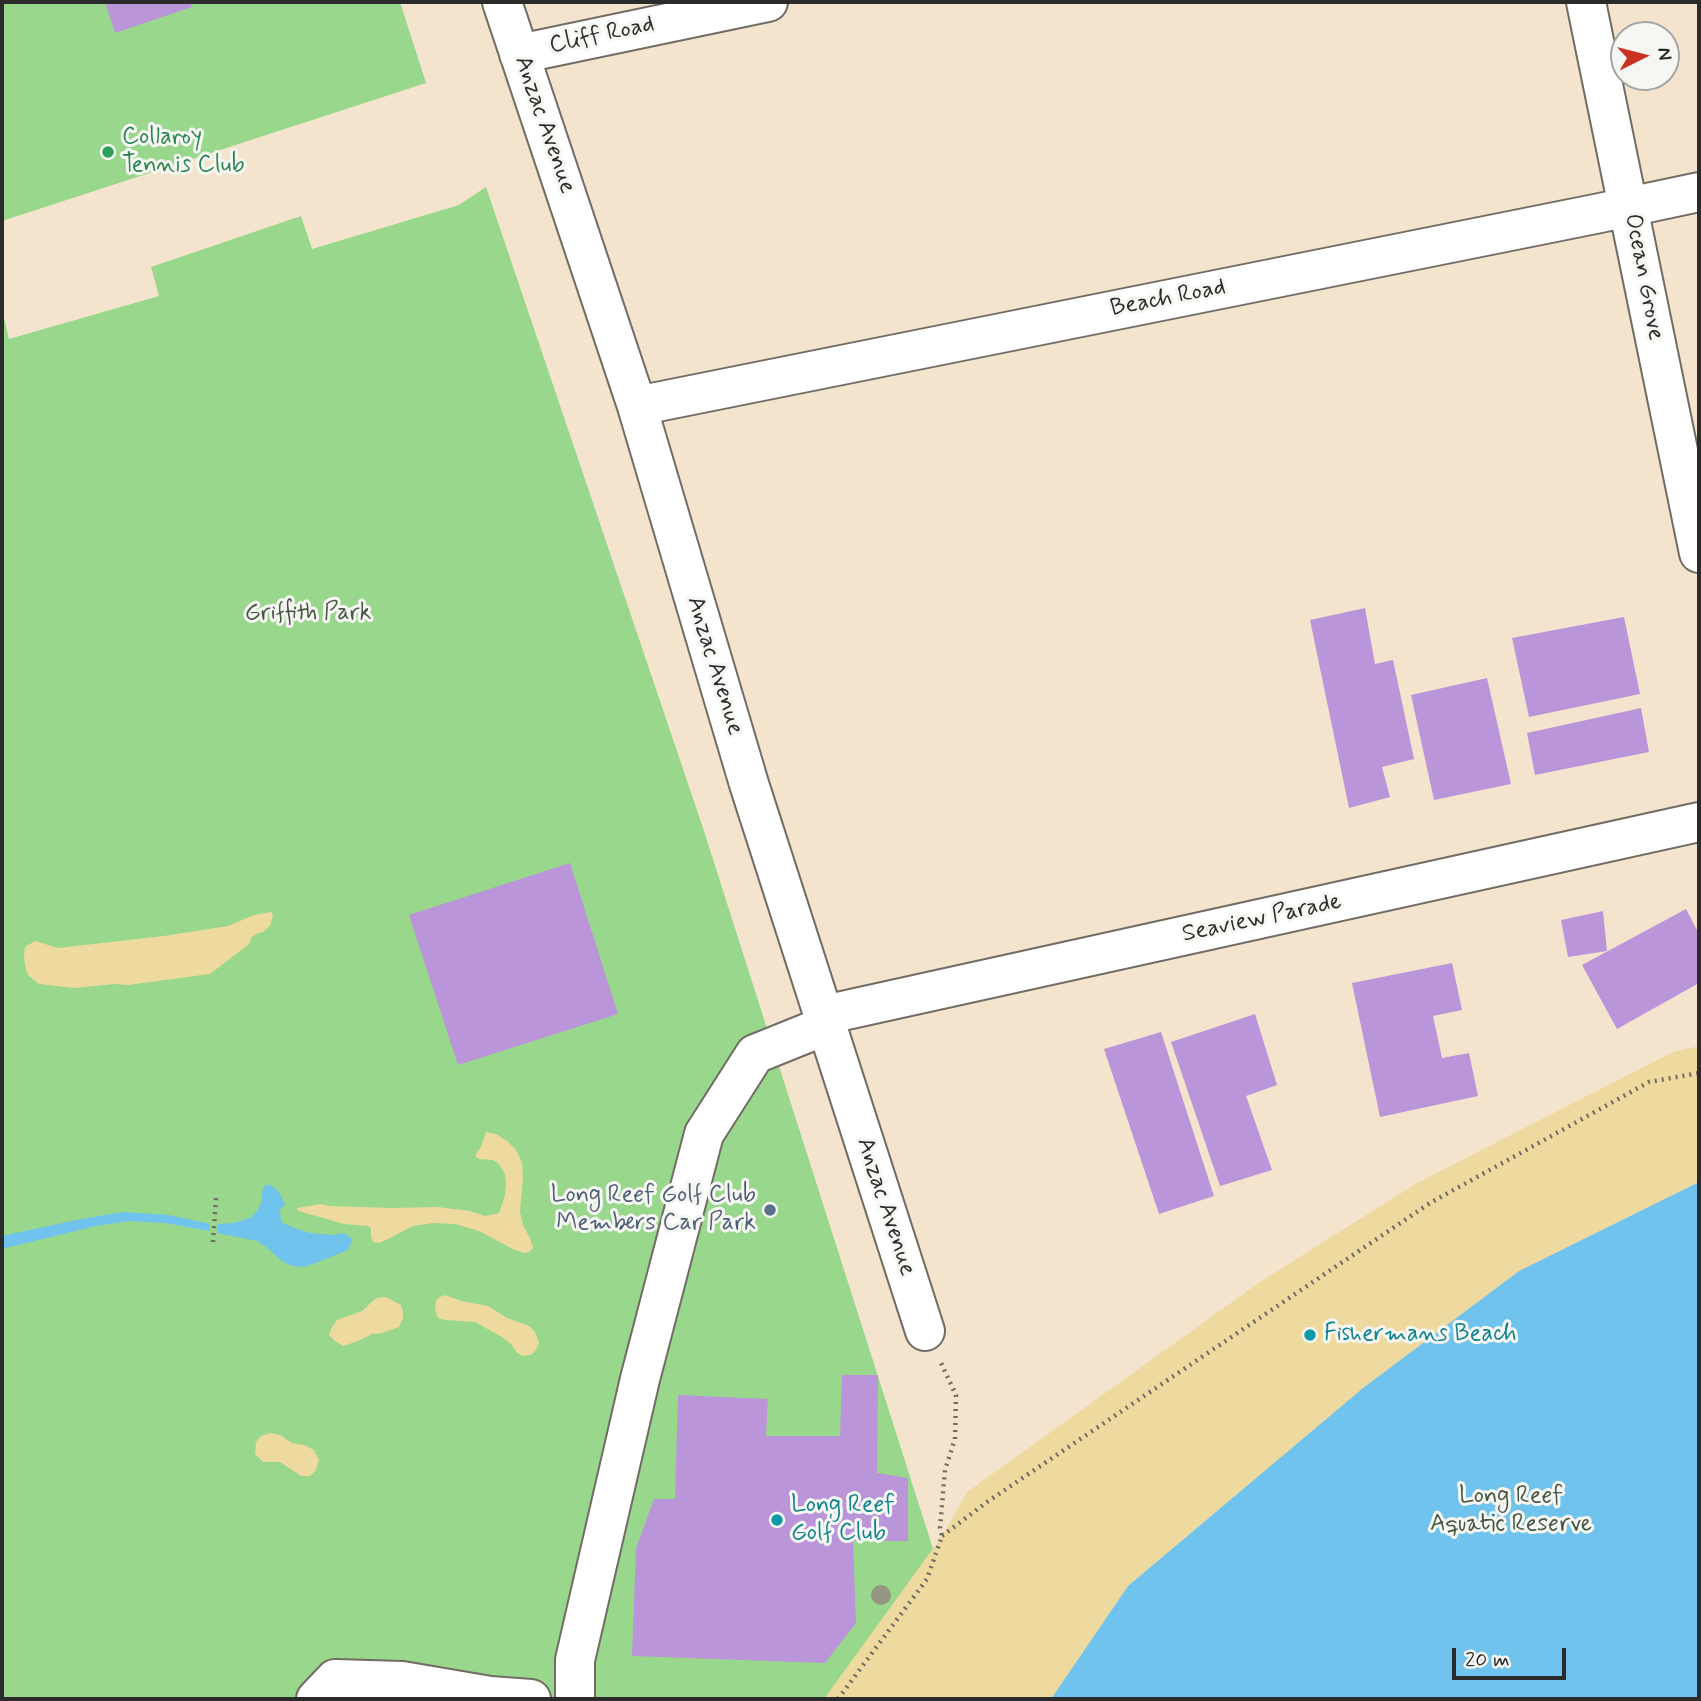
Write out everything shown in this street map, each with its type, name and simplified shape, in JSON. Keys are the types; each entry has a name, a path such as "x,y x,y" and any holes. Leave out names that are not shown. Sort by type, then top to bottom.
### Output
{"street":[{"name":"Anzac Avenue","path":"502,2 637,405 749,784 925,1331"},
{"name":"Cliff Road","path":"519,54 768,2"},
{"name":"Ocean Grove","path":"1586,2 1699,553"},
{"name":"Beach Road","path":"637,405 1699,192"},
{"name":"Seaview Parade","path":"575,1699 575,1660 640,1378 704,1134 755,1054 825,1020 1699,822"},
{"path":"316,1699 335,1679 402,1681 490,1696 531,1699"}],"path":[{"path":"942,1536 987,1502 1430,1203 1649,1082 1699,1073"},
{"path":"213,1242 216,1198"},
{"path":"838,1699 927,1579 942,1536 940,1528 945,1470 955,1439 956,1395 925,1331"}],"green space":[{"name":"Collaroy Tennis Club","path":"2,2 400,2 426,83 2,221"},
{"name":"Griffith Park","path":"486,187 703,828 965,1649 925,1699 2,1699 2,309 9,339 159,296 151,267 301,216 312,249 459,205"}],"sand":[{"path":"271,912 273,915 270,926 251,938 249,944 210,974 128,985 74,988 39,984 28,975 25,966 25,947 35,941 58,948 164,936 228,926 254,915"},
{"name":"Fishermans Beach","path":"1699,1046 1699,1182 1519,1271 1363,1388 1128,1586 1051,1699 824,1699 942,1536 967,1492 1260,1282 1417,1183 1673,1052"},
{"path":"486,1132 496,1134 507,1141 522,1162 520,1212 533,1248 529,1252 513,1249 479,1231 455,1224 413,1226 379,1243 373,1242 371,1228 368,1226 344,1224 298,1211 297,1208 321,1204 393,1208 437,1207 470,1211 485,1216 499,1213 505,1196 505,1174 493,1160 476,1157"},
{"path":"445,1295 488,1306 507,1318 529,1326 535,1332 539,1343 536,1350 531,1355 523,1356 502,1337 475,1322 438,1318 436,1301"},
{"path":"386,1297 401,1305 403,1318 399,1327 343,1346 329,1335 337,1320 362,1311 376,1298"},
{"path":"270,1433 314,1450 319,1460 316,1470 310,1476 301,1476 280,1462 263,1462 255,1454 256,1442 261,1436"}],"water":[{"name":"Long Reef Aquatic Reserve","path":"1699,1182 1699,1699 1051,1699 1128,1586 1363,1388 1519,1271"},
{"path":"266,1185 271,1185 279,1192 285,1204 280,1210 281,1222 310,1233 343,1233 352,1240 348,1250 305,1267 293,1266 283,1262 257,1241 217,1233 218,1224 250,1218 261,1203"},
{"path":"122,1212 169,1215 210,1224 210,1231 165,1223 129,1221 96,1226 2,1249 2,1236"}],"building":[{"path":"105,2 191,2 192,7 115,33"},
{"path":"1365,608 1375,664 1393,660 1414,759 1382,767 1390,797 1349,808 1310,620"},
{"path":"1624,617 1640,694 1529,717 1512,638"},
{"path":"1487,678 1511,784 1434,800 1411,695"},
{"path":"1641,708 1649,752 1535,775 1527,733"},
{"path":"570,863 618,1014 458,1065 409,915"},
{"path":"1686,909 1699,934 1699,983 1617,1029 1582,965"},
{"path":"1603,911 1607,951 1568,957 1561,920"},
{"path":"1452,963 1462,1010 1433,1016 1442,1058 1469,1053 1478,1096 1380,1117 1352,983"},
{"path":"1255,1014 1277,1085 1246,1096 1272,1170 1220,1186 1171,1042"},
{"path":"1161,1032 1214,1196 1159,1214 1104,1049"},
{"name":"Long Reef Golf Club","path":"842,1375 878,1375 877,1473 908,1478 908,1541 853,1541 856,1623 825,1663 632,1656 636,1548 654,1499 675,1499 678,1395 768,1399 766,1436 840,1436"}],"place":[{"name":"Collaroy Tennis Club","path":"108,152"},
{"name":"Long Reef Golf Club Members Car Park","path":"770,1210"},
{"name":"Fishermans Beach","path":"1310,1335"},
{"name":"Long Reef Golf Club","path":"777,1520"}]}
